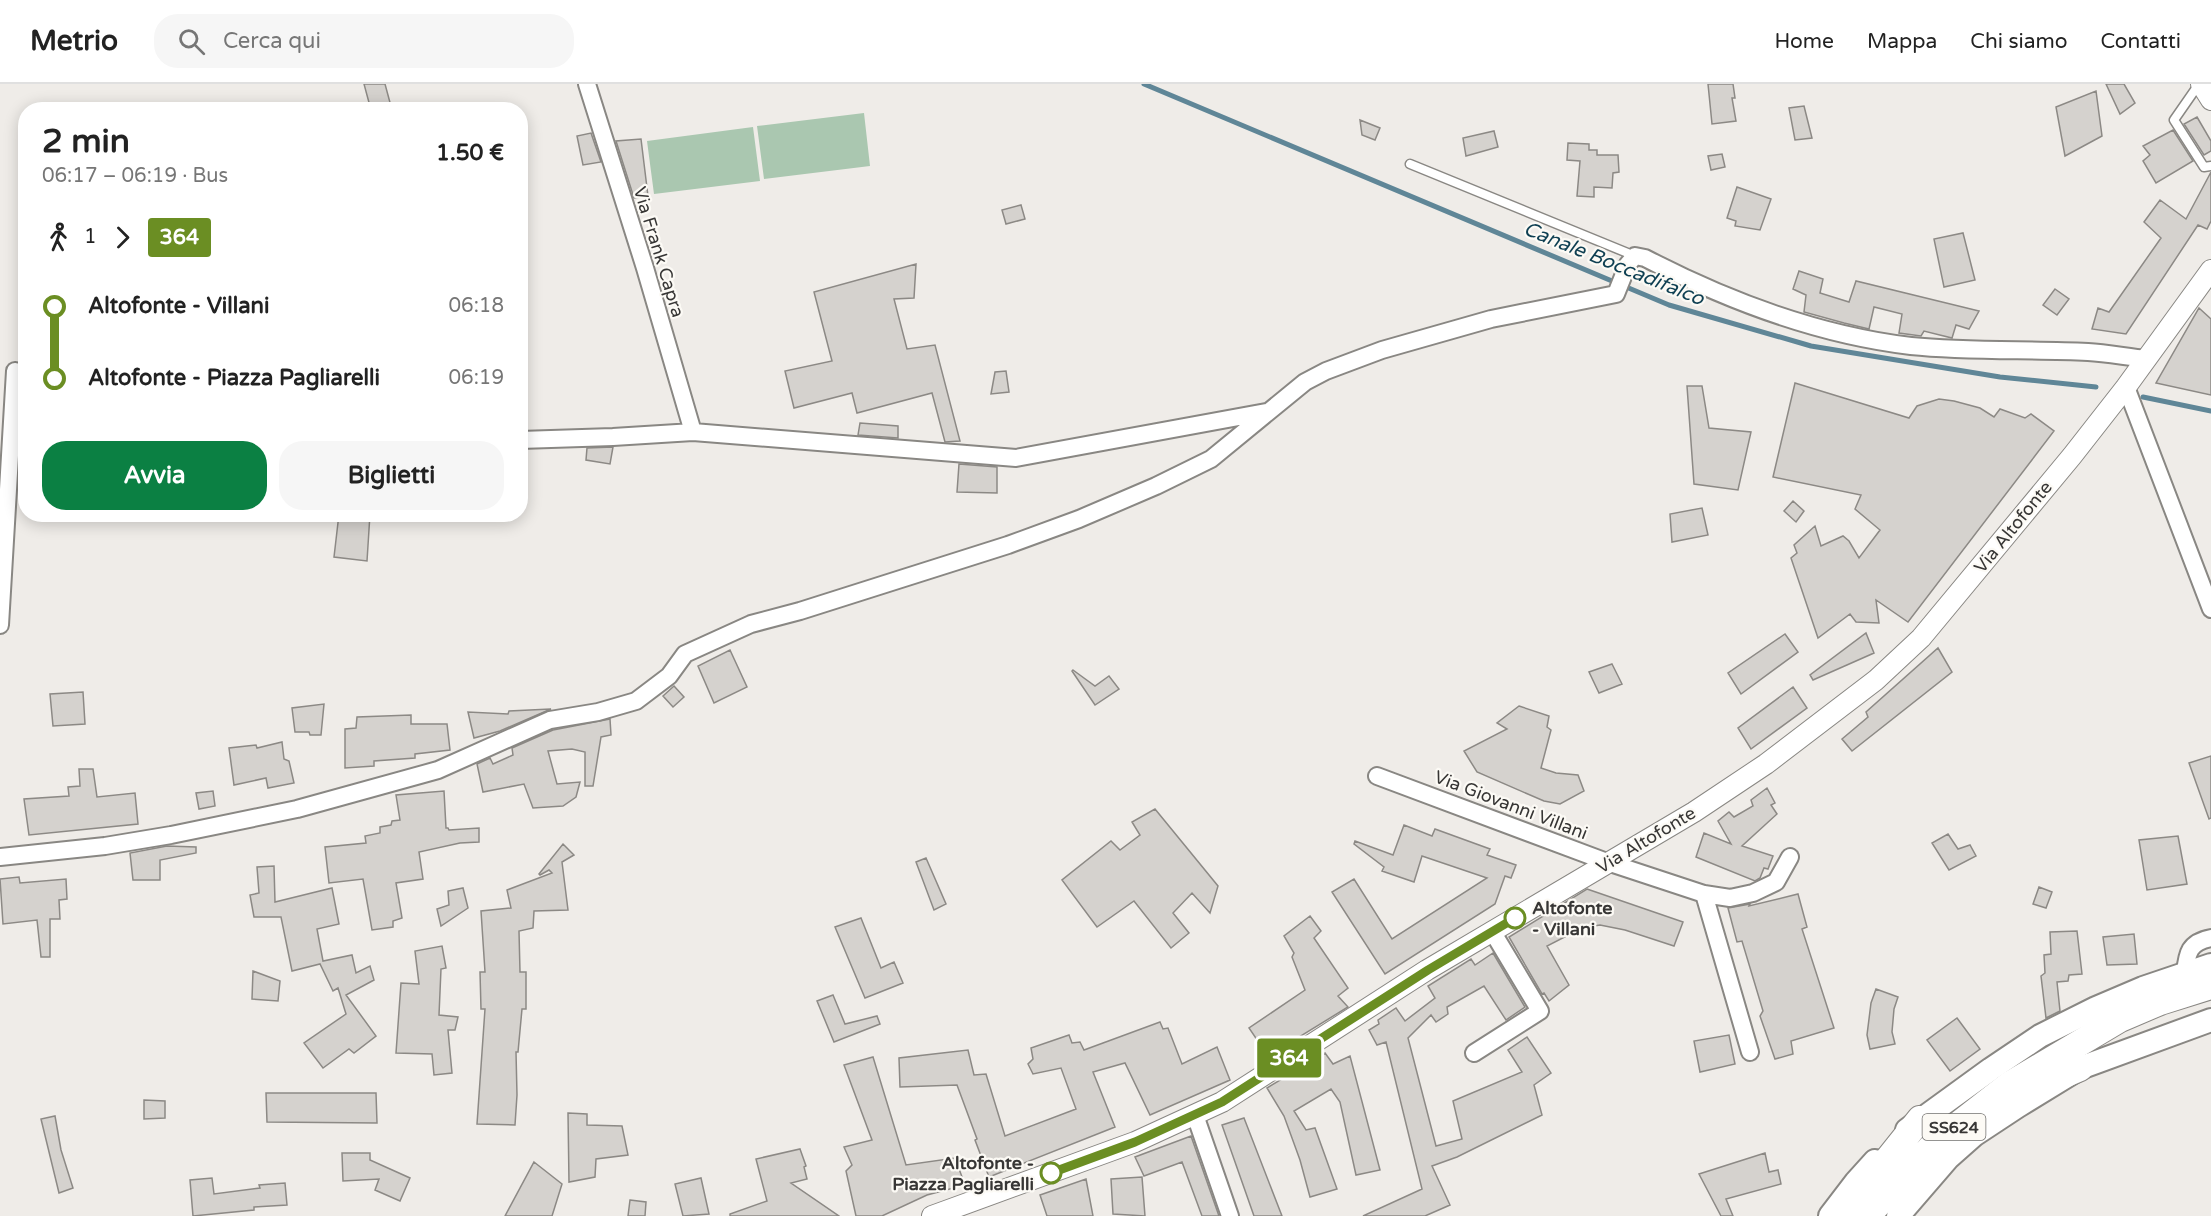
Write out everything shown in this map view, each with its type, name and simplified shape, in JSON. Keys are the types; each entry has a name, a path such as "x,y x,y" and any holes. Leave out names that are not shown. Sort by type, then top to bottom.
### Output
{"main road":[{"path":"1830,1216 1856,1182 1891,1144 1920,1119 2040,1036 2096,1008 2211,965"},
{"name":"SS624","path":"1867,1216 1936,1142 2009,1084 2120,1018 2160,1002 2211,986"},
{"name":"SS624","path":"2056,1055 2163,1014 2211,1000"},
{"path":"1963,1119 2080,1068 2211,1020"},
{"path":"1898,1216 1948,1158 1974,1135 2080,1068"},
{"path":"1854,1216 1868,1184 1920,1119"}],"street":[{"name":"Via Frank Capra","path":"587,84 645,268 693,432"},
{"path":"2200,84 2211,100"},
{"path":"0,857 105,846 297,809 438,770 550,720 598,712 636,701 669,676 685,654 751,624 1008,545 1078,519 1155,486 1211,459 1305,382 1319,375 1382,350 1491,319 1616,294 1624,273 1635,256 1645,258 1745,305 1825,330 1909,346 1975,351 2089,352 2147,359"},
{"name":"Via Altofonte","path":"932,1216 1135,1142 1222,1102 1428,970 1694,812 1766,764 1876,680 1921,638 2051,482 2126,387 2211,270"},
{"path":"0,625 6,429 15,371 18,372"},
{"path":"2126,387 2211,609"},
{"path":"528,440 693,432 1016,458 1267,412"},
{"name":"Via Giovanni Villani","path":"1377,776 1607,862 1704,894 1730,897 1753,893 1776,882 1790,857"},
{"path":"1704,894 1750,1052"},
{"path":"1474,1053 1540,1011 1492,931"},
{"path":"2185,973 2188,952 2200,940 2211,938"},
{"path":"1195,1115 1230,1216"}],"lane":[{"path":"2200,84 2175,120 2204,167 2211,166"},
{"path":"1410,164 1635,256"}],"green space":[{"path":"864,113 870,166 764,179 757,126"},
{"path":"753,127 760,181 654,194 647,141"}],"building":[{"path":"364,84 385,84 390,102 369,102"},
{"path":"1708,84 1733,84 1735,98 1732,98 1736,121 1712,124"},
{"path":"2106,84 2124,84 2135,103 2120,114"},
{"path":"2096,91 2102,136 2065,156 2056,107"},
{"path":"1804,106 1812,138 1795,140 1789,108"},
{"path":"2197,117 2211,141 2211,151 2204,155 2184,124"},
{"path":"1360,120 1380,128 1375,140 1362,135"},
{"path":"2173,130 2193,161 2156,183 2143,161 2150,155 2143,146"},
{"path":"1494,131 1498,147 1466,156 1463,138"},
{"path":"591,133 601,162 583,165 577,136"},
{"path":"641,139 648,196 634,198 616,141"},
{"path":"1568,143 1589,144 1589,150 1597,150 1597,155 1618,155 1619,172 1613,173 1612,188 1594,187 1594,197 1577,196 1580,161 1567,160"},
{"path":"1722,154 1725,167 1711,170 1708,156"},
{"path":"2211,172 2211,221 2207,229 2198,225 2126,334 2092,329 2098,308 2109,312 2161,238 2144,222 2160,200 2186,219"},
{"path":"1737,187 1771,199 1760,230 1735,226 1736,221 1727,218"},
{"path":"1021,205 1025,219 1006,224 1002,210"},
{"path":"1963,233 1975,280 1944,287 1934,239"},
{"path":"916,264 914,298 894,299 907,349 935,345 960,441 945,442 932,393 857,413 852,393 794,408 785,371 832,361 814,292"},
{"path":"1799,271 1823,279 1820,293 1849,302 1856,281 1979,311 1969,329 1956,325 1952,338 1924,331 1921,336 1899,333 1902,314 1874,307 1869,329 1804,312 1806,295 1793,289"},
{"path":"2055,289 2069,299 2057,315 2043,305"},
{"path":"2199,308 2211,319 2211,395 2156,383"},
{"path":"1006,371 1009,392 991,394 995,372"},
{"path":"1795,383 1909,418 1917,406 1939,399 1980,408 1994,417 2000,409 2025,418 2031,414 2054,431 1908,622 1876,600 1879,623 1856,622 1850,614 1818,638 1791,558 1797,553 1794,545 1815,526 1821,546 1843,536 1849,541 1859,558 1880,530 1855,509 1861,495 1773,477"},
{"path":"1687,386 1702,386 1709,428 1751,432 1738,490 1694,484"},
{"path":"860,423 898,426 898,438 858,435"},
{"path":"613,447 610,464 586,460 587,448"},
{"path":"959,464 997,467 997,493 957,492"},
{"path":"1793,501 1804,511 1796,522 1784,511"},
{"path":"1702,508 1708,535 1672,542 1670,514"},
{"path":"338,522 369,522 367,561 334,557"},
{"path":"1866,633 1874,653 1813,680 1810,675"},
{"path":"1785,634 1798,652 1741,694 1728,673"},
{"path":"1938,648 1952,672 1852,751 1842,739 1868,717 1866,712"},
{"path":"730,650 747,687 714,703 698,666"},
{"path":"1612,664 1622,684 1599,693 1589,672"},
{"path":"1073,670 1095,686 1109,676 1119,689 1095,705"},
{"path":"674,686 684,697 673,707 663,696"},
{"path":"1793,687 1807,708 1751,749 1738,728"},
{"path":"83,692 85,724 53,726 50,694"},
{"path":"324,704 321,735 295,732 292,708"},
{"path":"1519,706 1549,716 1547,727 1551,730 1541,768 1556,773 1578,775 1584,791 1560,804 1544,801 1477,772 1464,751 1507,729 1497,723"},
{"path":"551,709 500,731 474,738 468,712 508,714 509,711"},
{"path":"411,715 411,724 447,724 450,750 415,754 415,758 374,761 374,766 345,768 345,729 356,728 357,717"},
{"path":"610,719 611,735 601,737 593,786 585,786 585,752 572,749 548,751 557,784 580,782 576,797 563,806 533,808 524,784 483,792 477,764 490,758 493,764 513,755 512,748 553,730"},
{"path":"282,742 284,759 289,761 294,783 268,788 266,778 234,785 229,748 256,745 257,748"},
{"path":"2211,756 2211,818 2209,819 2189,763"},
{"path":"79,769 93,769 97,797 135,793 138,824 29,835 24,799 69,796 68,787 80,786"},
{"path":"1767,788 1775,803 1771,805 1777,814 1742,846 1773,856 1768,869 1764,868 1760,878 1755,881 1696,857 1704,833 1731,844 1718,821 1729,812 1734,817 1753,806 1751,800"},
{"path":"213,791 215,806 199,809 196,793"},
{"path":"444,791 446,828 449,830 479,828 479,842 460,843 419,852 423,879 396,883 402,918 393,921 393,927 372,930 363,879 329,883 325,847 366,843 365,836 380,833 380,827 400,820 396,795"},
{"path":"1155,809 1218,886 1210,913 1192,893 1173,913 1189,933 1171,948 1134,901 1097,927 1062,880 1111,841 1120,850 1140,835 1132,822"},
{"path":"1404,825 1432,836 1435,829 1490,849 1487,855 1516,865 1511,878 1505,876 1495,904 1385,974 1332,892 1354,879 1392,939 1487,878 1422,856 1414,882 1382,871 1384,867 1354,844 1355,841 1393,855"},
{"path":"1948,834 1958,849 1970,845 1976,856 1949,870 1932,843"},
{"path":"2178,836 2187,884 2147,890 2139,840"},
{"path":"563,844 574,855 562,862 568,910 534,911 533,928 519,931 520,972 526,972 526,1009 522,1009 518,1052 516,1052 515,1125 477,1124 485,1009 481,1009 480,972 485,972 481,911 511,908 507,890 552,873 549,870 539,874"},
{"path":"167,846 196,847 196,853 160,860 160,880 133,880 130,853"},
{"path":"926,858 946,904 934,910 916,862"},
{"path":"274,866 275,902 332,888 339,924 317,929 323,961 352,955 356,973 370,966 374,980 346,995 376,1036 354,1053 349,1049 323,1068 304,1043 346,1014 338,988 333,991 320,964 292,971 281,917 254,917 250,895 259,893 257,867"},
{"path":"19,877 20,883 66,879 67,899 59,900 60,919 50,919 50,957 41,957 37,920 3,924 0,879"},
{"path":"2039,887 2052,892 2046,908 2033,904"},
{"path":"463,888 468,908 441,926 437,909 449,905 448,891"},
{"path":"1587,889 1683,922 1674,946 1625,930 1600,925 1582,928 1547,946 1569,985 1549,1001 1544,993 1542,994 1509,937"},
{"path":"1798,894 1807,927 1802,929 1834,1028 1791,1041 1793,1054 1775,1059 1760,1016 1763,1011 1742,941 1737,942 1728,908 1750,904 1749,906"},
{"path":"1310,916 1321,931 1314,938 1348,988 1338,996 1348,1007 1268,1056 1249,1028 1305,990 1292,957 1294,953 1284,936"},
{"path":"861,918 881,968 894,962 903,983 865,998 835,927"},
{"path":"2077,931 2082,974 2069,975 2068,981 2057,982 2060,1011 2046,1018 2041,976 2045,973 2044,955 2051,954 2050,932"},
{"path":"2134,934 2137,964 2107,965 2103,937"},
{"path":"442,946 446,968 441,969 439,1015 458,1017 455,1030 448,1030 452,1073 434,1075 432,1054 396,1053 401,983 419,984 415,951"},
{"path":"1493,953 1525,1007 1506,1020 1484,986 1447,1007 1448,1014 1436,1022 1431,1015 1408,1038 1436,1146 1462,1139 1453,1101 1522,1072 1508,1050 1527,1037 1551,1073 1534,1085 1542,1115 1457,1157 1432,1166 1450,1205 1425,1216 1363,1216 1422,1189 1386,1042 1377,1045 1369,1030 1379,1024 1378,1020 1396,1008 1405,1021 1435,998 1428,986 1471,959 1475,965"},
{"path":"253,971 280,981 278,1001 252,999"},
{"path":"1876,989 1898,997 1894,1009 1892,1032 1895,1044 1870,1049 1867,1035 1871,1003"},
{"path":"833,995 845,1024 877,1016 880,1024 834,1042 817,1001"},
{"path":"1957,1018 1980,1049 1950,1071 1927,1040"},
{"path":"1160,1022 1163,1029 1168,1028 1182,1064 1217,1047 1230,1080 1150,1115 1125,1063 1093,1072 1115,1127 989,1177 957,1085 900,1087 899,1058 968,1050 974,1075 986,1074 1005,1136 1076,1109 1061,1068 1033,1074 1028,1064 1033,1059 1031,1048 1069,1035 1072,1043 1080,1042 1084,1050"},
{"path":"1729,1035 1735,1064 1700,1072 1694,1041"},
{"path":"1325,1053 1333,1064 1350,1056 1380,1170 1356,1175 1340,1102 1331,1089 1294,1111 1306,1130 1315,1128 1337,1189 1310,1197 1284,1116 1267,1088"},
{"path":"873,1057 906,1165 955,1158 965,1185 927,1195 882,1216 856,1216 846,1171 852,1165 844,1147 872,1140 844,1065"},
{"path":"266,1093 376,1093 377,1123 267,1122"},
{"path":"144,1100 165,1101 165,1118 144,1119"},
{"path":"568,1113 587,1114 587,1125 622,1126 628,1155 596,1159 595,1177 569,1182"},
{"path":"55,1116 61,1150 73,1188 59,1193 41,1119"},
{"path":"1244,1118 1282,1216 1254,1216 1222,1125"},
{"path":"1191,1136 1219,1216 1202,1216 1182,1162 1144,1176 1135,1157"},
{"path":"800,1149 806,1166 804,1167 807,1179 791,1183 839,1216 730,1216 730,1214 767,1201 756,1159"},
{"path":"342,1153 370,1153 370,1160 410,1178 400,1201 375,1190 379,1179 343,1181"},
{"path":"1765,1153 1769,1172 1778,1170 1781,1184 1726,1199 1733,1216 1721,1216 1699,1174"},
{"path":"534,1162 562,1184 552,1216 505,1216"},
{"path":"1142,1177 1145,1216 1113,1214 1111,1179"},
{"path":"212,1178 214,1194 260,1188 259,1185 285,1183 287,1205 254,1207 254,1210 193,1216 190,1180"},
{"path":"701,1178 709,1214 683,1216 675,1184"},
{"path":"1086,1179 1093,1216 1047,1216 1040,1195"},
{"path":"630,1200 646,1202 645,1216 628,1216"}],"waterway":[{"name":"Canale Boccadifalco","path":"1144,84 1669,305 1811,346 2000,377 2096,387"},
{"name":"Canale Boccadifalco","path":"2143,397 2211,411"}],"bus line":[{"name":"364","path":"1051,1173 1135,1142 1222,1102 1428,970 1515,918"}],"place":[{"name":"Altofonte - Villani","path":"1515,918"},
{"name":"Altofonte - Piazza Pagliarelli","path":"1051,1173"}]}
